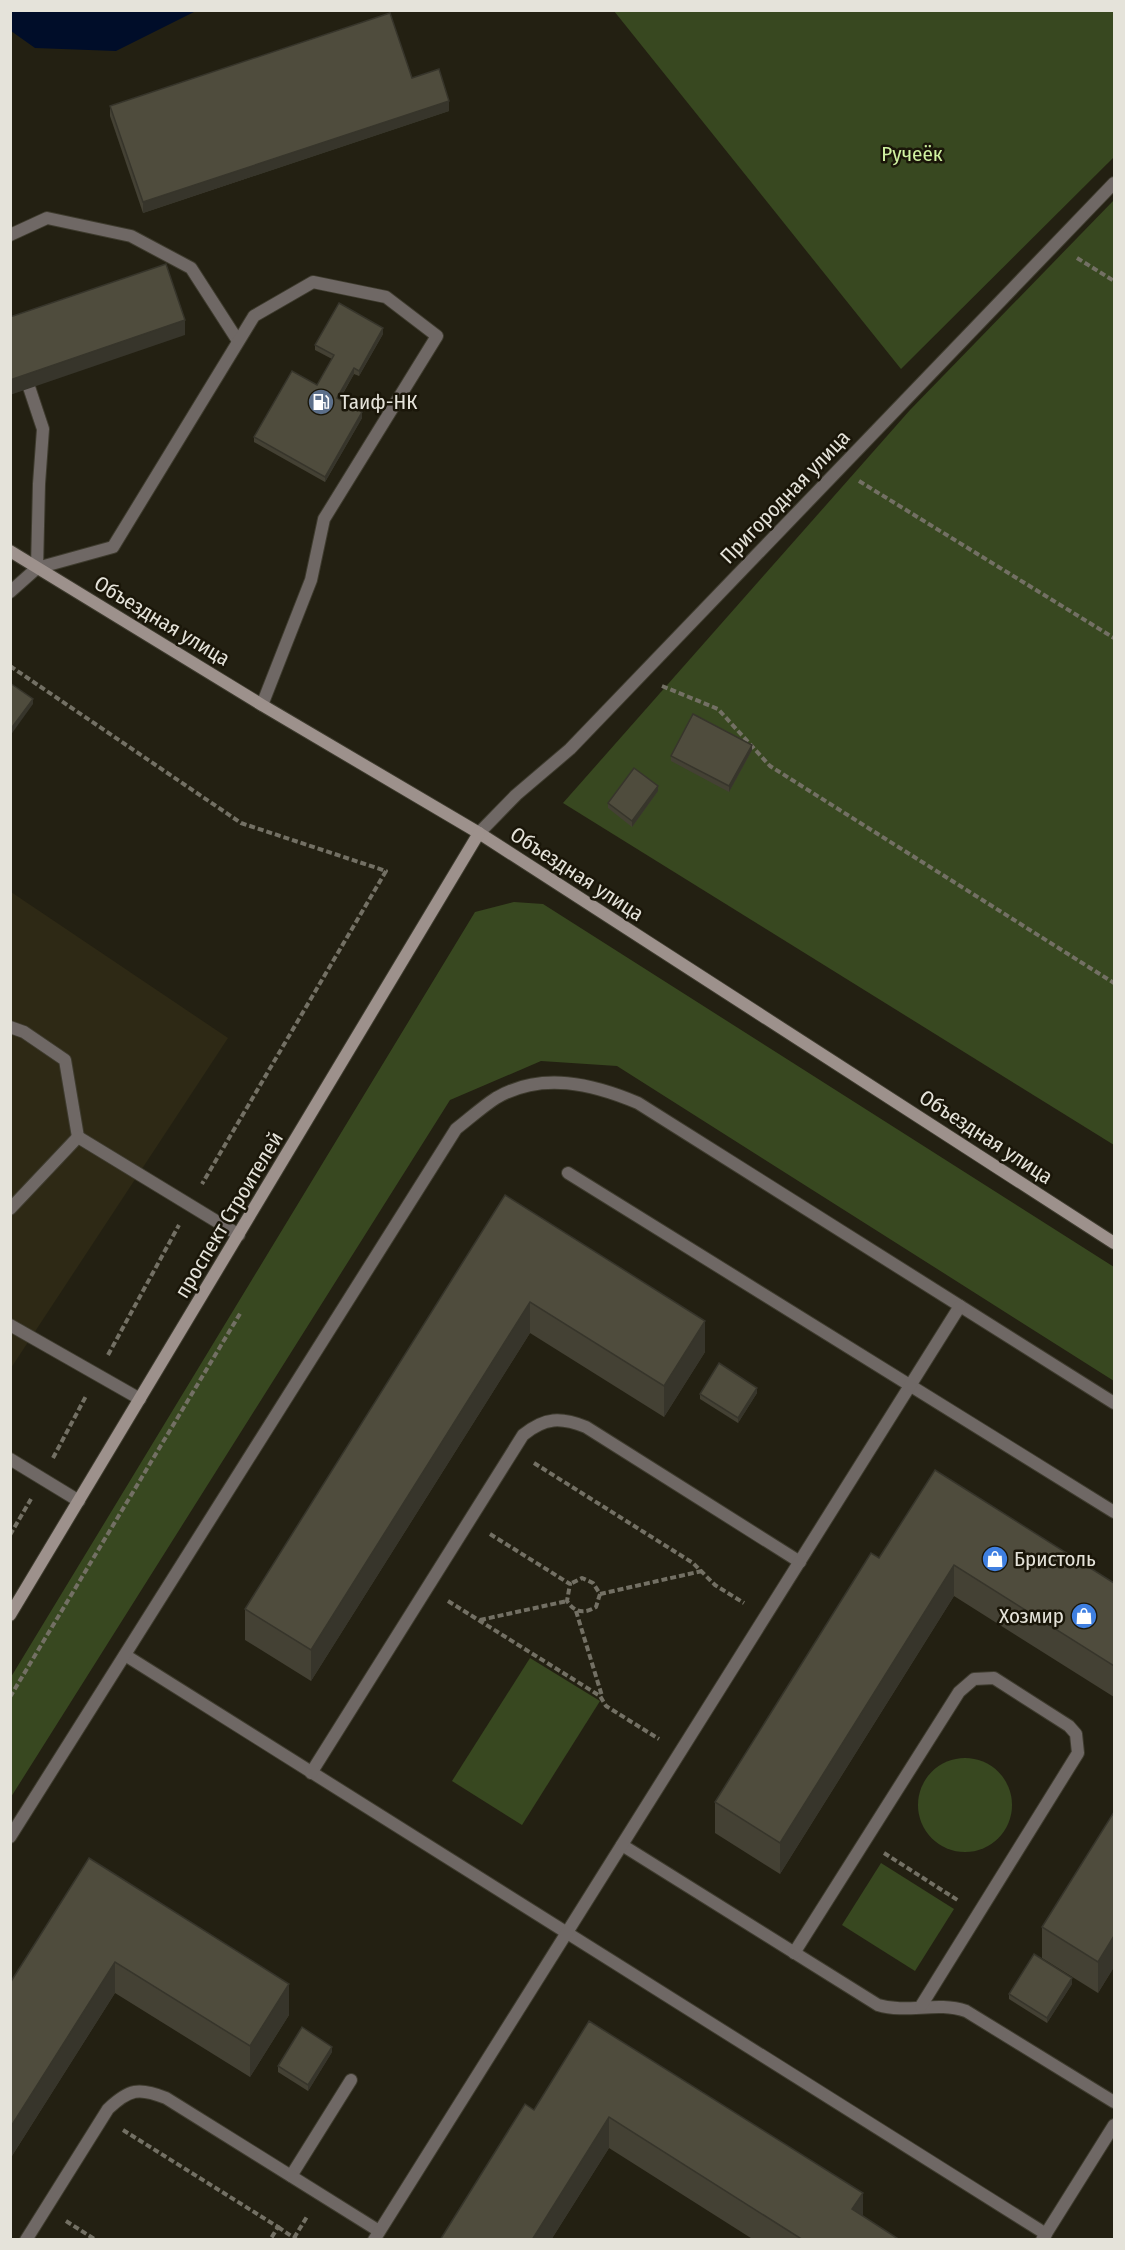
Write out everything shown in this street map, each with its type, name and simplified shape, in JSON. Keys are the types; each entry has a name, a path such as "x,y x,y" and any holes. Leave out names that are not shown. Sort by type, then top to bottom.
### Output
{"main road":[{"name":"Объездная улица","path":"10,551 262,705 479,833 1114,1242"},
{"name":"проспект Строителей","path":"10,1615 479,833"}],"street":[{"name":"Пригородная улица","path":"479,833 516,795 570,749 1114,183"},
{"path":"10,235 47,218 131,236 190,268 238,341"},
{"path":"10,592 37,568 112,548 254,316 313,282 386,297 437,336 324,519 311,580 262,705"},
{"path":"21,365 43,429 37,568"},
{"path":"10,1027 24,1032 65,1060 78,1137 239,1235"},
{"path":"10,1837 456,1129 497,1098 528,1086 563,1082 602,1088 638,1103 1114,1403"},
{"path":"10,1209 78,1137"},
{"path":"568,1173 1114,1512"},
{"path":"26,2240 103,2117 122,2096 135,2091 149,2091 166,2098 291,2175 376,2235 960,1306"},
{"path":"10,1325 140,1400"},
{"path":"311,1773 513,1450 523,1435 536,1424 549,1419 567,1419 586,1427 800,1562"},
{"path":"10,1458 79,1501"},
{"path":"125,1655 1044,2237 1114,2125"},
{"path":"794,1953 965,1684 985,1677 994,1678 1060,1720 1076,1734 1078,1753 1074,1764 921,2007"},
{"path":"622,1845 878,2005 896,2010 946,2006 978,2016 1114,2102"},
{"path":"291,2175 351,2080"}],"path":[{"path":"1055,244 1114,281"},
{"path":"839,469 1114,638"},
{"path":"10,666 241,822 386,871"},
{"path":"639,677 718,709 770,766 1114,983"},
{"path":"10,1697 241,1312"},
{"path":"513,1450 702,1571 715,1585 765,1616"},
{"path":"469,1521 570,1584"},
{"path":"600,1594 702,1571"},
{"path":"567,1601 570,1584 575,1580 588,1579 598,1587 600,1594 596,1606 590,1611 576,1611"},
{"path":"427,1588 603,1700"},
{"path":"567,1601 576,1611 603,1700 607,1706 680,1752"},
{"path":"479,1620 567,1601"},
{"path":"865,1841 980,1914"},
{"path":"103,2117 297,2240"},
{"path":"45,2208 96,2240"},
{"path":"270,2240 278,2227"}],"shaded area":[{"path":"11,892 228,1038 11,1368"}],"green space":[{"name":"Ручеёк","path":"614,11 1114,11 1114,157 901,369"},
{"path":"1114,200 1114,1145 563,803 910,410"},
{"path":"514,902 543,904 1114,1267 1114,1381 617,1066 541,1061 450,1100 11,1797 11,1677 475,912"},
{"path":"530,1658 600,1701 522,1825 452,1781"},
{"path":"965,1758 983,1762 998,1772 1008,1787 1012,1805 1008,1823 998,1838 983,1848 965,1852 947,1848 932,1838 922,1823 918,1805 922,1787 932,1772 947,1762"},
{"path":"881,1863 954,1909 915,1971 842,1925"}],"water":[{"path":"10,11 196,11 116,51 35,48 11,31"}],"building":[{"path":"390,13 412,78 439,69 449,101 143,202 110,106"},
{"path":"166,264 185,320 10,380 10,317"},
{"path":"339,303 383,328 359,371 354,368 337,398 362,412 325,477 254,437 292,371 317,385 334,355 315,345"},
{"path":"10,683 33,699 10,730"},
{"path":"693,714 752,745 729,786 671,756"},
{"path":"634,768 658,786 632,821 608,803"},
{"path":"505,1195 705,1321 664,1386 530,1302 311,1650 245,1609"},
{"path":"719,1363 757,1388 738,1418 700,1394"},
{"path":"935,1470 1114,1583 1114,1666 954,1565 780,1843 715,1802 871,1553 879,1558"},
{"path":"1114,1812 1114,1936 1098,1962 1042,1927"},
{"path":"89,1858 289,1984 250,2046 115,1962 10,2128 10,1983"},
{"path":"1034,1954 1072,1978 1047,2018 1009,1994"},
{"path":"589,2021 863,2193 852,2209 900,2240 803,2240 609,2117 532,2240 440,2240 525,2104 534,2110"},
{"path":"302,2027 332,2047 308,2085 278,2066"}],"place":[{"name":"Таиф-НК","path":"321,402"},
{"name":"Бристоль","path":"995,1559"},
{"name":"Хозмир","path":"1084,1616"}]}
